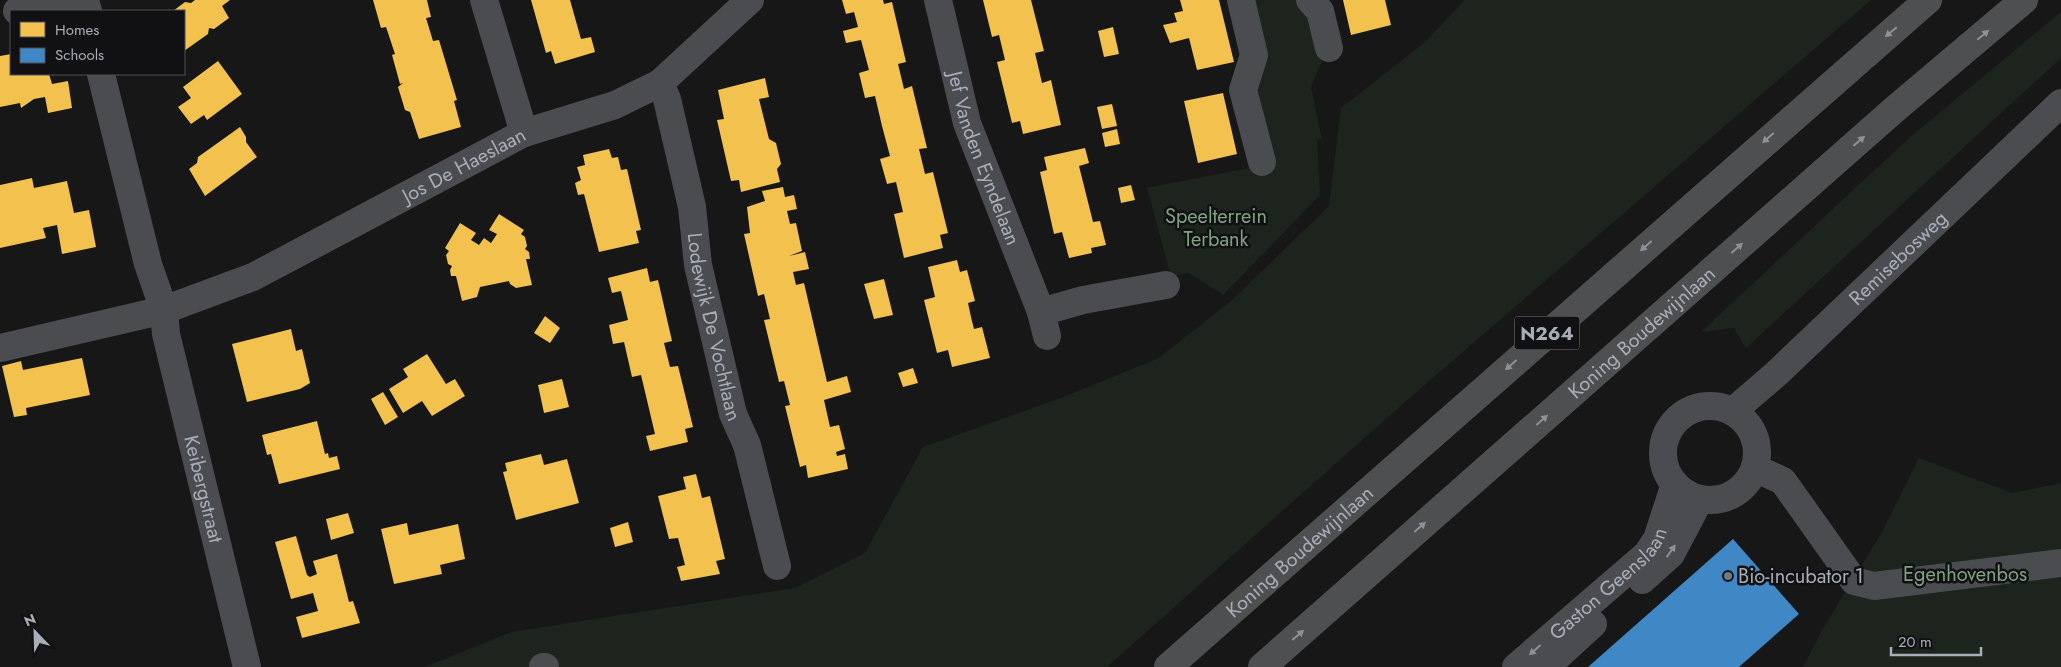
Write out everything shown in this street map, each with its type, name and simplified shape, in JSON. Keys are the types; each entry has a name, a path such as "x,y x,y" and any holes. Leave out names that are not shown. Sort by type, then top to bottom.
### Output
{"highway":[{"name":"Koning Boudewijnlaan","path":"1168,667 1928,0"},
{"name":"Koning Boudewijnlaan","path":"1262,667 1873,129 2024,0"}],"street":[{"path":"21,10 66,0"},
{"path":"484,0 524,133"},
{"name":"Jos De Haeslaan","path":"164,310 253,277 524,133 615,105 660,83 750,0"},
{"name":"Jef Vanden Eyndelaan","path":"938,0 967,123 1044,324 1083,300 1166,285"},
{"path":"1241,0 1254,55 1243,90 1262,162"},
{"path":"1310,0 1320,11 1329,48"},
{"name":"Keibergstraat","path":"101,75 148,264 164,310 166,334 247,667"},
{"name":"Lodewijk De Vochtlaan","path":"660,83 667,99 692,207 698,265 732,414 747,446 777,566"},
{"name":"Remisebosweg","path":"1733,411 1776,374 2061,103"},
{"path":"0,348 164,310"},
{"path":"1714,405 1733,411 1748,424 1756,440 1759,454 1754,468 1750,478 1737,491 1714,500 1688,494 1675,484 1666,470 1663,454 1667,435 1673,424 1683,414 1698,407 1714,405"},
{"path":"1754,468 1783,481 1854,581 1874,586 2061,562"},
{"name":"Gaston Geenslaan","path":"1516,667 1647,554 1657,539 1675,484"},
{"name":"Gaston Geenslaan","path":"1546,667 1671,554 1700,498"}],"green space":[{"name":"Speelterrein Terbank","path":"1246,0 1305,0 1327,48 1311,87 1322,139 1317,140 1320,195 1223,295 1189,273 1171,276 1147,188 1264,165"},
{"path":"1465,0 1871,0 1406,401 1107,667 425,667 511,632 795,588 865,553 923,447 1061,398 1157,359 1230,302 1329,206 1341,108 1424,43"},
{"path":"2061,12 2061,58 1746,348 1734,328 1701,332 1909,138"},
{"name":"Egenhovenbos","path":"1919,458 2012,493 2061,483 2061,667 1803,667 1821,632 1882,532"}],"building: Homes":[{"path":"195,0 230,0 222,6 229,18 214,29 209,28 208,34 185,50 185,10 174,10 185,2 191,3"},
{"path":"373,0 427,0 431,17 426,18 433,41 439,40 457,100 454,101 461,127 419,139 410,112 405,110 398,87 403,83 400,84 392,55 395,54 386,27 381,28"},
{"path":"531,0 570,0 581,39 591,37 595,52 555,64 551,51 546,53"},
{"path":"842,0 883,0 884,4 892,2 906,62 898,64 904,89 912,86 927,148 919,149 925,174 933,172 948,233 940,235 943,248 904,258 894,214 903,212 896,182 887,184 880,159 890,156 875,96 865,98 859,73 869,70 861,40 846,43 843,31 858,27 854,12 846,14"},
{"path":"983,0 1031,0 1044,51 1035,53 1042,83 1051,80 1061,125 1023,134 1020,121 1012,123 997,62 1005,60 999,35 992,37"},
{"path":"1180,0 1219,0 1234,62 1197,70 1189,38 1170,43 1163,25 1177,22 1174,13 1183,11"},
{"path":"1343,0 1385,0 1391,25 1351,35"},
{"path":"1113,27 1119,54 1104,57 1098,31"},
{"path":"10,54 10,75 49,75 52,84 68,81 72,108 48,113 45,97 34,99 21,108 20,103 0,107 0,56"},
{"path":"218,61 242,94 207,120 204,115 191,124 178,107 191,98 183,87"},
{"path":"765,78 769,97 759,99 769,139 776,143 781,164 777,169 780,182 741,192 739,180 731,181 717,120 724,119 718,90"},
{"path":"1223,93 1237,154 1198,163 1184,101"},
{"path":"1112,104 1117,126 1102,129 1097,107"},
{"path":"240,127 246,137 246,142 257,157 205,196 189,169 197,163 198,157"},
{"path":"1117,129 1120,144 1105,147 1102,133"},
{"path":"1085,148 1089,163 1079,166 1093,222 1100,221 1106,245 1091,248 1092,253 1069,258 1062,232 1054,234 1040,172 1047,170 1044,157"},
{"path":"609,149 612,158 618,157 621,170 627,169 641,230 636,231 639,243 599,252 584,194 578,195 575,183 581,180 577,167 585,165 583,155"},
{"path":"32,178 34,188 67,181 74,213 89,210 96,247 62,254 57,225 43,228 46,238 0,248 0,185"},
{"path":"1131,185 1135,200 1121,203 1118,188"},
{"path":"783,187 785,197 794,195 797,209 787,211 790,224 796,223 802,251 789,256 805,252 809,269 793,272 796,285 804,283 827,382 847,376 851,392 824,400 830,427 839,425 845,449 836,452 837,456 845,454 848,469 808,478 806,465 800,467 785,406 790,405 784,381 779,382 764,320 770,319 764,294 758,296 744,234 750,233 747,207 765,201 762,191"},
{"path":"499,214 524,230 521,234 525,237 527,246 525,249 529,252 530,259 526,259 532,285 516,288 509,281 480,287 477,297 462,301 456,276 451,276 450,270 452,266 448,264 446,255 449,251 445,248 460,223 476,233 471,240 479,245 484,238 491,243 497,234 489,230"},
{"path":"957,260 960,272 967,270 975,301 968,303 974,329 982,327 990,358 952,367 948,350 937,353 924,300 935,297 928,267"},
{"path":"647,268 650,282 658,280 672,341 664,343 670,367 678,366 693,427 685,429 688,442 650,451 646,436 655,434 641,375 632,377 624,342 613,344 609,325 628,320 621,291 612,293 608,278"},
{"path":"884,279 893,315 874,319 864,284"},
{"path":"545,316 560,328 550,343 534,333"},
{"path":"291,329 296,351 302,349 310,383 300,389 247,402 232,344"},
{"path":"427,354 446,384 455,379 465,396 432,416 422,401 403,413 389,389 408,377 403,369"},
{"path":"82,358 90,395 26,408 27,415 14,417 2,366 21,361 23,370"},
{"path":"913,368 918,383 903,387 898,373"},
{"path":"562,379 569,407 544,413 538,385"},
{"path":"383,392 398,417 385,425 371,399"},
{"path":"317,421 325,454 328,453 329,458 337,456 340,469 279,484 271,454 267,455 262,435"},
{"path":"541,454 544,465 567,459 579,503 516,520 503,472 507,471 505,463"},
{"path":"696,474 702,498 710,496 725,559 716,561 720,574 681,581 677,567 685,565 678,538 669,539 658,496 686,489 683,477"},
{"path":"348,513 354,533 331,540 326,519"},
{"path":"628,522 633,542 615,547 610,528"},
{"path":"407,523 409,535 458,524 465,559 440,565 442,574 394,584 381,529"},
{"path":"296,536 307,575 310,577 317,574 313,561 337,554 349,602 353,601 360,623 302,638 296,617 318,611 313,593 291,599 275,542"}],"building: Schools":[{"name":"Bio-incubator 1","path":"1733,539 1799,614 1739,667 1588,667"}],"place":[{"name":"Bio-incubator 1","path":"1728,576"}]}
